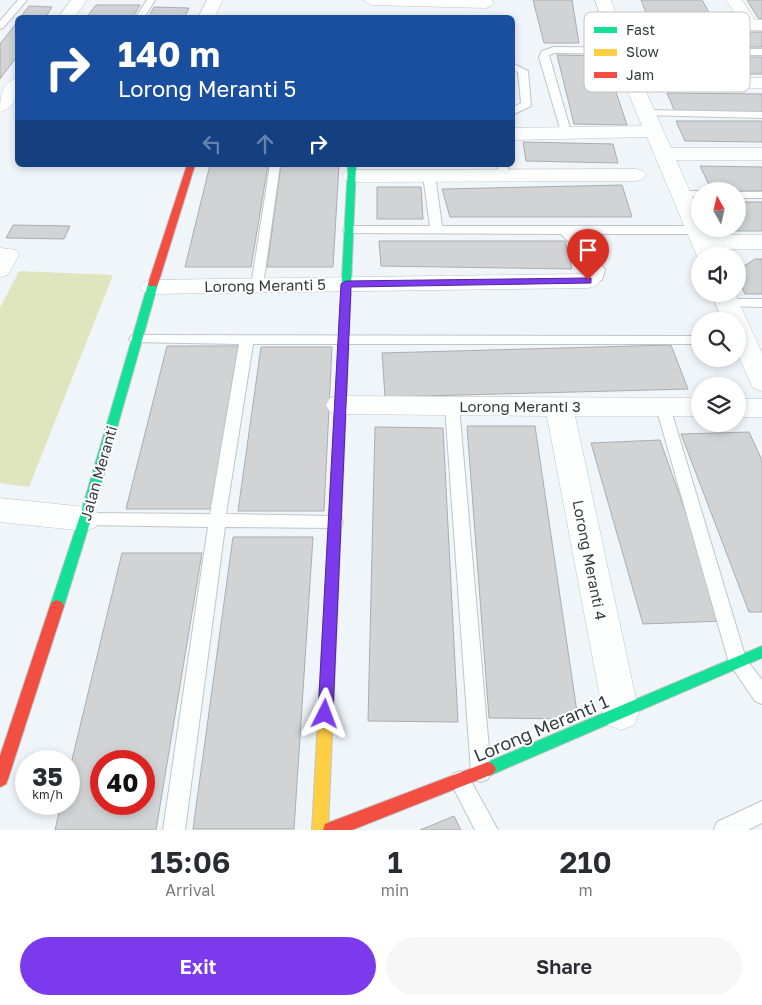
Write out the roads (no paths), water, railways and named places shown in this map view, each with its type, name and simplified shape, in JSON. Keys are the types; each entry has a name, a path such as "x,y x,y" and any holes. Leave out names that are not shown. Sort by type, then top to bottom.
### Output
{"street":[{"path":"68,15 79,0"},
{"path":"208,15 215,0"},
{"path":"372,0 489,1"},
{"path":"603,0 607,12"},
{"path":"734,0 745,12"},
{"path":"0,106 15,87"},
{"path":"637,92 701,242 762,242"},
{"path":"0,110 15,110"},
{"path":"515,134 654,131"},
{"path":"664,154 762,154"},
{"name":"Jalan Meranti","path":"0,779 85,518 136,340 190,167"},
{"path":"320,830 352,170 429,175 503,170 636,175"},
{"name":"Lorong Meranti 5","path":"152,287 588,280"},
{"path":"746,347 762,382"},
{"name":"Lorong Meranti 3","path":"340,404 691,407"},
{"name":"Lorong Meranti 4","path":"559,406 621,713"},
{"path":"746,408 762,408"},
{"path":"0,510 85,518"},
{"name":"Lorong Meranti 1","path":"331,830 482,772 762,652"}],"lane":[{"path":"0,26 23,0"},
{"path":"141,15 151,0"},
{"path":"566,132 544,57 545,53 554,50 584,51"},
{"path":"515,67 523,71 526,103 526,106 515,111"},
{"path":"646,113 762,115"},
{"path":"256,286 275,167"},
{"path":"429,175 436,230"},
{"path":"679,194 691,194"},
{"path":"746,195 762,195"},
{"path":"349,230 564,230 701,242"},
{"path":"564,230 600,270 597,277 588,280"},
{"path":"746,313 762,303"},
{"path":"174,830 217,521 247,339"},
{"path":"136,340 691,340"},
{"path":"452,406 482,772"},
{"path":"663,407 738,663 762,695"},
{"path":"85,518 335,522"},
{"path":"460,781 487,830"},
{"path":"725,830 762,812"}]}
